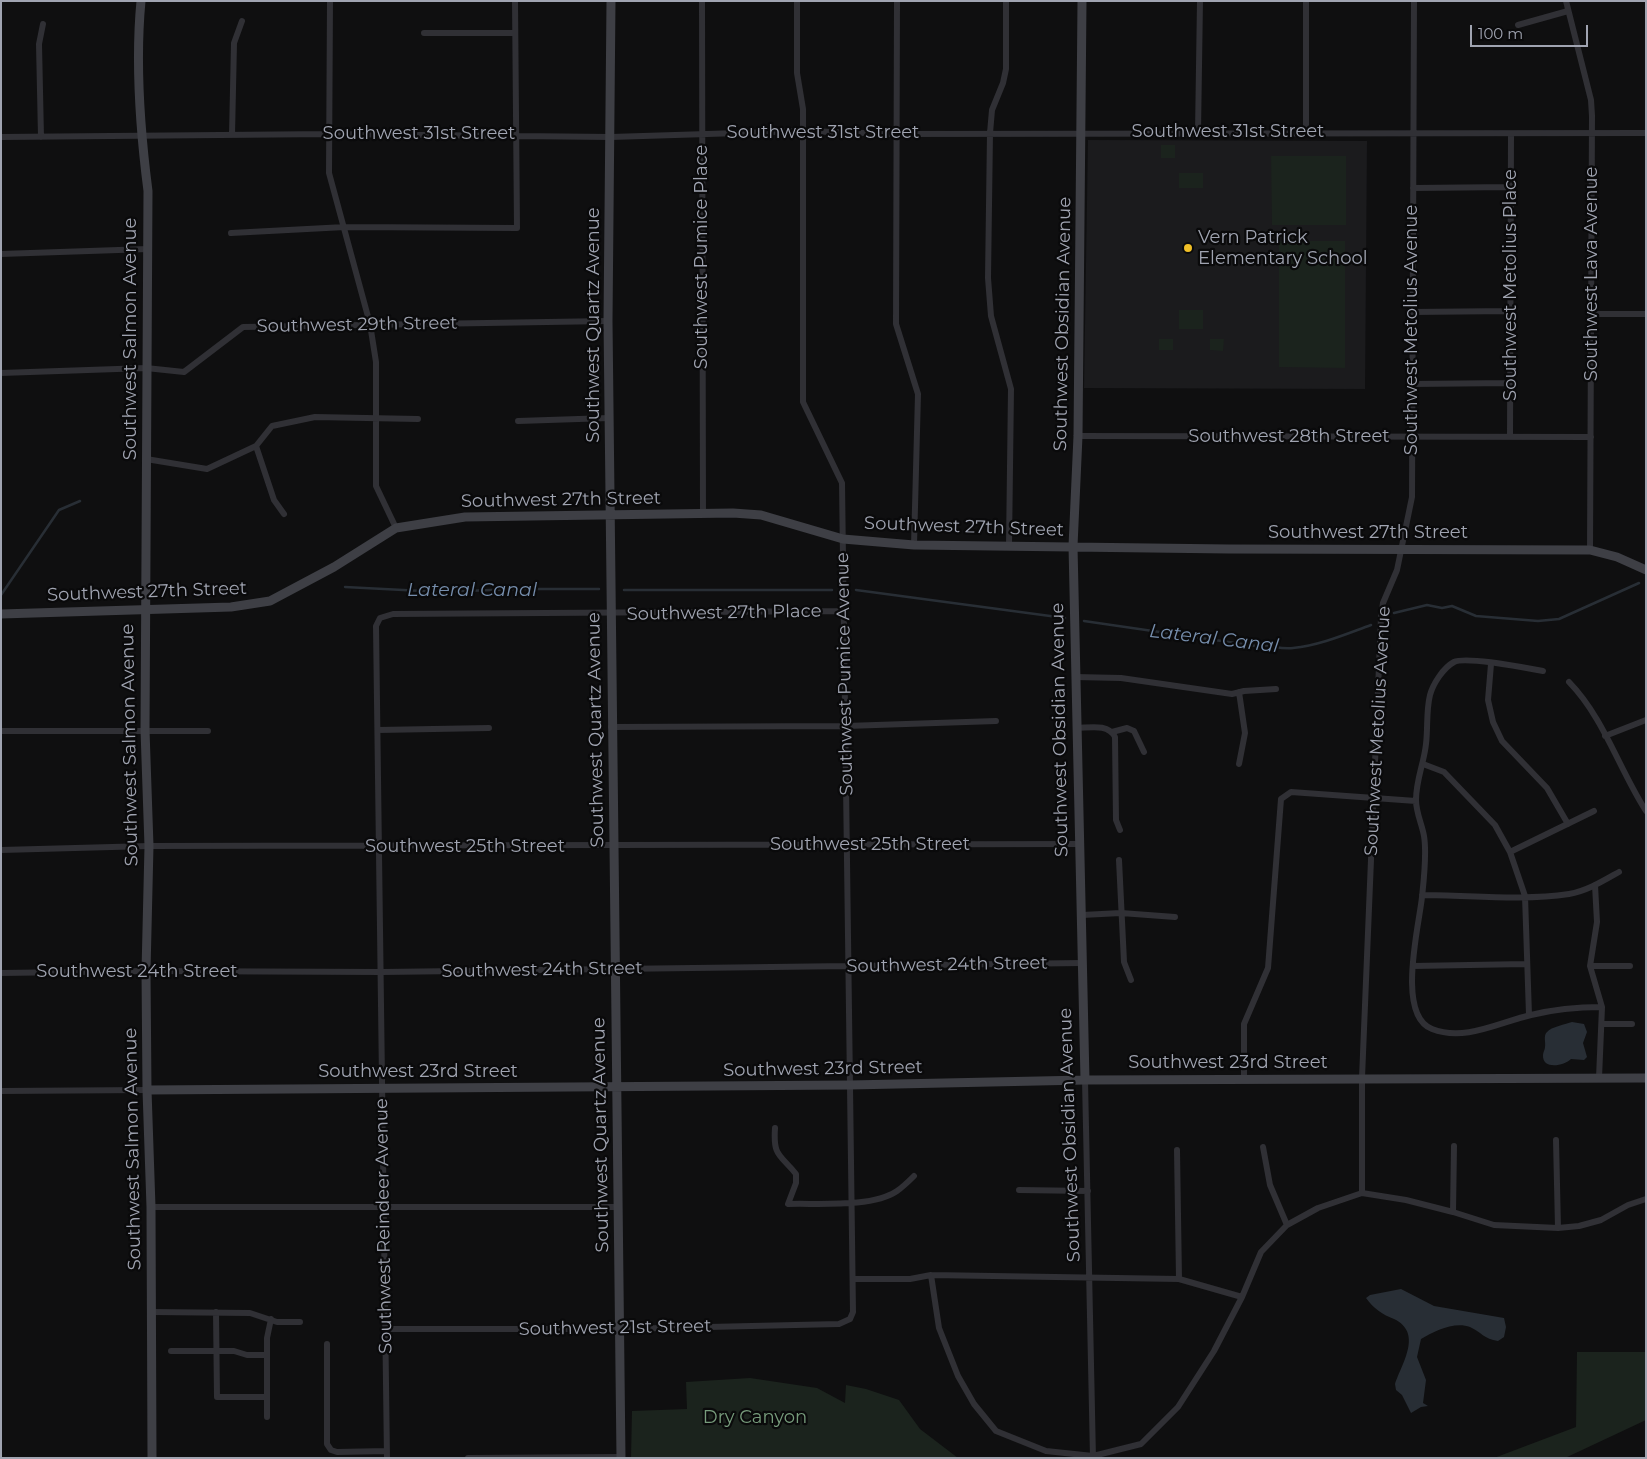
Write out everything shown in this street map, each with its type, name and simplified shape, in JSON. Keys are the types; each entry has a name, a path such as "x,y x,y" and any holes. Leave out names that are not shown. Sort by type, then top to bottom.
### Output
{"street":[{"name":"Southwest Salmon Avenue","path":"141,1 139,25 141,136 148,191 145,730 149,846 146,971 147,1090 151,1207 152,1458"},
{"path":"330,1 329,173 370,324 376,362 376,486 396,528"},
{"path":"231,234 345,228 517,228 515,1"},
{"name":"Southwest Quartz Avenue","path":"611,1 608,321 612,515 610,614 621,1329 621,1458"},
{"name":"Southwest Pumice Place","path":"702,1 702,514"},
{"name":"Southwest Pumice Avenue","path":"797,1 797,73 803,109 803,402 842,483 853,1279 853,1312 850,1319 845,1323"},
{"path":"897,1 896,324 918,394 914,545"},
{"path":"1006,1 1006,69 1003,83 992,110 990,133 988,278 991,316 1011,388 1010,546"},
{"name":"Southwest Obsidian Avenue","path":"1082,1 1078,436 1073,546 1078,844 1082,915 1088,1191 1092,1278 1093,1457"},
{"path":"1198,132 1200,1"},
{"path":"1306,1 1306,132"},
{"name":"Southwest Metolius Avenue","path":"1362,1194 1362,1078 1381,617 1383,603 1397,570 1412,497 1414,1"},
{"name":"Southwest Lava Avenue","path":"1566,1 1591,100 1590,550"},
{"path":"1518,26 1568,12"},
{"path":"232,135 234,43 242,21"},
{"path":"41,136 39,44 43,24"},
{"path":"424,33 515,33"},
{"name":"Southwest 31st Street","path":"1,137 330,134 611,137 803,131 896,134 1306,132 1413,135 1646,133"},
{"name":"Southwest Metolius Place","path":"1510,437 1511,134"},
{"path":"1413,188 1511,187"},
{"path":"1,254 148,249"},
{"path":"1412,312 1511,311"},
{"path":"1592,314 1646,314"},
{"name":"Southwest 29th Street","path":"1,373 146,368 184,372 243,327 608,321"},
{"path":"1412,384 1511,383"},
{"path":"146,459 207,469 256,446 272,426 315,417 418,419"},
{"path":"518,421 609,418"},
{"name":"Southwest 28th Street","path":"1078,436 1591,437"},
{"path":"256,446 274,500 284,514"},
{"name":"Southwest 27th Street","path":"1,614 231,607 270,601 334,567 396,528 465,517 761,515 843,539 914,545 1229,549 1590,550 1617,557 1646,570"},
{"name":"Southwest 27th Place","path":"393,614 844,611"},
{"name":"Southwest Reindeer Avenue","path":"387,1454 376,626 380,618 393,614"},
{"path":"1543,670 1491,664 1474,659 1454,662 1440,675 1430,695 1423,764 1418,777 1416,801 1424,837 1422,895 1413,966 1412,998 1418,1016 1430,1028 1451,1032 1473,1031 1530,1015 1570,1007 1602,1007"},
{"path":"1491,664 1488,700 1493,722 1502,741 1547,788 1568,824"},
{"path":"1075,677 1121,678 1205,692 1232,694 1276,689"},
{"path":"1569,682 1591,708 1646,811"},
{"path":"1239,692 1245,733 1239,764"},
{"path":"1605,736 1646,720"},
{"path":"611,727 846,726 996,721"},
{"path":"378,730 489,728"},
{"path":"1076,728 1105,728 1112,732 1115,738 1116,820 1120,830"},
{"path":"1112,732 1127,728 1134,731 1144,752"},
{"path":"1,731 208,731"},
{"path":"1423,764 1444,772 1495,825 1510,852 1526,896 1526,964 1530,1015"},
{"path":"1244,1079 1244,1024 1268,968 1281,799 1291,792 1416,801"},
{"path":"1510,852 1594,811"},
{"name":"Southwest 25th Street","path":"1,850 149,846 847,846 1078,844"},
{"path":"1119,860 1124,962 1131,980"},
{"path":"1422,895 1526,896 1570,894 1595,886 1618,872"},
{"path":"1595,886 1597,922 1590,966 1602,1007 1599,1078"},
{"path":"1082,915 1121,914 1174,917"},
{"name":"Southwest 24th Street","path":"1,973 615,970 1082,963"},
{"path":"1413,966 1526,964"},
{"path":"1590,966 1630,966"},
{"path":"1602,1024 1632,1024"},
{"name":"Southwest 23rd Street","path":"1,1091 850,1085 1085,1080 1646,1078"},
{"path":"775,1128 774,1146 779,1156 796,1174 796,1184 788,1204 852,1202 877,1199 896,1192 914,1176"},
{"path":"1556,1140 1558,1228"},
{"path":"1453,1212 1454,1146"},
{"path":"1263,1147 1270,1185 1287,1225"},
{"path":"1177,1150 1179,1279"},
{"path":"1019,1190 1088,1191"},
{"path":"931,1275 939,1328 958,1376 974,1404 996,1431 1046,1451 1093,1457 1142,1444 1178,1407 1214,1351 1242,1297 1261,1252 1287,1225 1318,1208 1362,1194 1406,1200 1494,1225 1558,1228 1579,1226 1602,1220 1628,1205 1646,1199"},
{"path":"151,1207 618,1207"},
{"path":"853,1279 910,1279 931,1275 1179,1279 1242,1297"},
{"path":"152,1312 250,1314 277,1322 300,1322"},
{"path":"216,1312 217,1397 267,1397"},
{"path":"267,1417 267,1355 271,1319"},
{"name":"Southwest 21st Street","path":"385,1329 621,1329 845,1323"},
{"path":"327,1344 327,1444 331,1450 337,1452 387,1454"},
{"path":"171,1352 234,1351 247,1355 267,1355"},
{"path":"468,1458 621,1458"}],"shaded area":[{"path":"1088,140 1367,141 1365,389 1084,388"},
{"path":"1572,1022 1584,1024 1587,1032 1583,1043 1587,1057 1584,1060 1571,1059 1559,1065 1546,1063 1543,1055 1546,1034 1549,1030"},
{"path":"1401,1289 1434,1306 1504,1318 1506,1327 1504,1337 1498,1341 1464,1325 1438,1330 1421,1339 1417,1357 1426,1380 1423,1403 1428,1406 1421,1407 1411,1413 1402,1395 1396,1390 1395,1384 1408,1349 1409,1340 1407,1332 1403,1325 1378,1311 1366,1298 1370,1295"}],"green space":[{"path":"1161,145 1175,145 1175,158 1161,158"},
{"path":"1271,156 1346,156 1346,225 1272,225"},
{"path":"1179,173 1203,173 1203,188 1179,188"},
{"path":"1279,241 1345,241 1345,368 1279,367"},
{"path":"1179,310 1203,310 1203,329 1179,329"},
{"path":"1159,339 1173,339 1173,350 1159,350"},
{"path":"1210,339 1224,339 1223,351 1210,350"},
{"path":"1577,1352 1646,1352 1646,1420 1565,1458 1494,1458 1576,1427"},
{"name":"Dry Canyon","path":"750,1378 817,1388 845,1403 846,1385 866,1389 899,1400 920,1429 958,1458 631,1458 632,1411 687,1409 686,1382"}],"waterway":[{"path":"1,595 59,510 80,501"},
{"name":"Lateral Canal","path":"1394,613 1427,605 1442,608 1452,606 1476,616 1538,621 1559,619 1639,583"},
{"name":"Lateral Canal","path":"345,587 442,592 515,589 599,589"},
{"name":"Lateral Canal","path":"624,590 832,590"},
{"name":"Lateral Canal","path":"856,590 1065,618"},
{"name":"Lateral Canal","path":"1084,621 1256,646 1264,645 1283,648 1303,647 1323,642 1371,625"}],"place":[{"name":"Vern Patrick Elementary School","path":"1188,248"}]}
